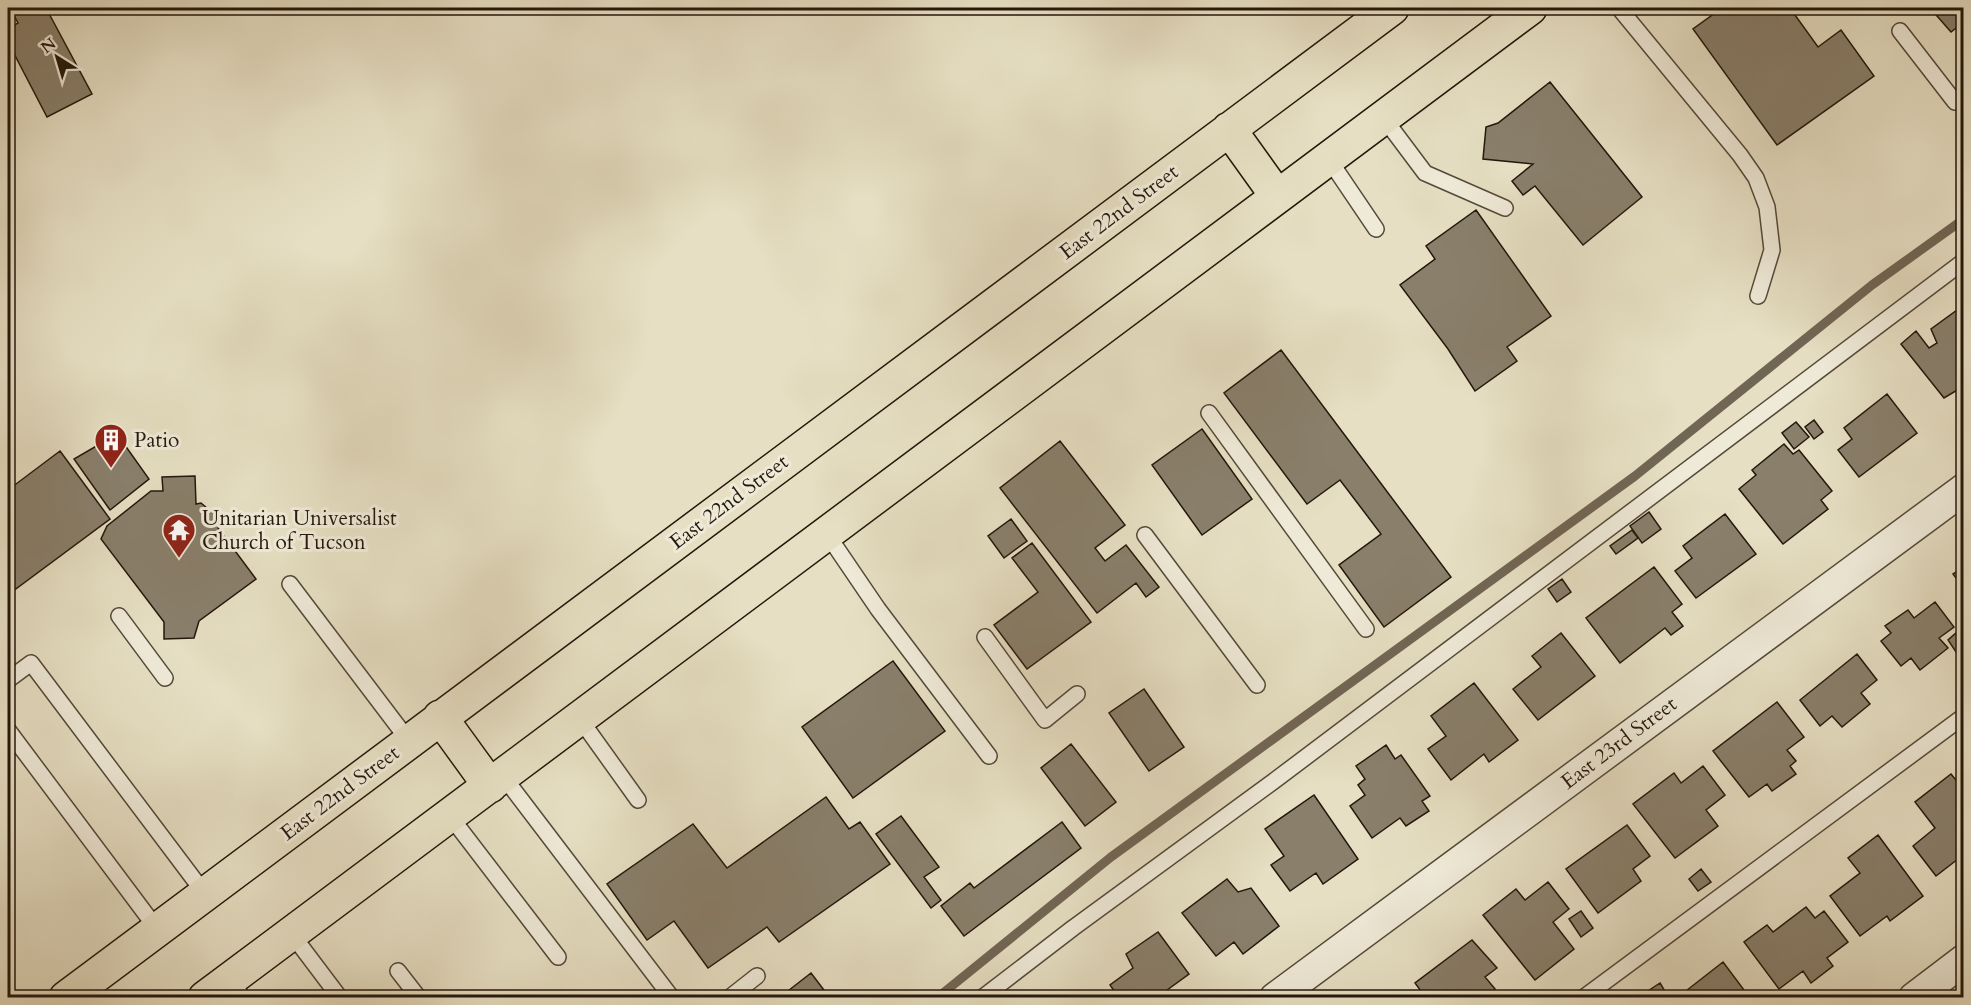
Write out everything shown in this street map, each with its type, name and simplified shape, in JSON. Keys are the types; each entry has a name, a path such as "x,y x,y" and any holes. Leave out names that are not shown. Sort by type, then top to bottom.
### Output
{"main road":[{"name":"East 22nd Street","path":"66,998 1392,8"},
{"path":"226,992 291,933 1530,8"},
{"path":"1229,129 1277,196"},
{"path":"440,717 497,781"}],"street":[{"name":"East 23rd Street","path":"1275,998 1964,489"},
{"path":"1914,998 1964,960"}],"lane":[{"path":"1619,8 1740,155 1756,178 1767,207 1772,250 1758,296"},
{"path":"1900,31 1955,102"},
{"path":"1383,117 1425,173 1505,208"},
{"path":"1328,158 1376,229"},
{"path":"982,998 1964,261"},
{"path":"1209,413 1366,629"},
{"path":"827,534 878,609 989,756"},
{"path":"1145,535 1257,685"},
{"path":"290,584 409,741"},
{"path":"119,616 165,678"},
{"path":"985,637 1045,720 1077,694"},
{"path":"8,680 31,663 205,894"},
{"path":"1583,998 1964,716"},
{"path":"580,719 638,800"},
{"path":"8,730 158,929"},
{"path":"497,781 672,998"},
{"path":"450,816 558,957"},
{"path":"291,933 340,998"},
{"path":"398,970 419,998"},
{"path":"729,998 757,976"}],"building":[{"path":"10,8 46,8 92,94 47,117 8,42 8,29 18,23"},
{"path":"1722,8 1790,8 1818,47 1841,30 1874,76 1777,145 1693,29"},
{"path":"1930,8 1964,8 1964,22 1951,32"},
{"path":"1550,82 1642,197 1583,245 1535,186 1523,195 1512,181 1533,164 1483,159 1486,127 1498,123"},
{"path":"1476,210 1551,316 1507,347 1517,361 1475,391 1448,349 1400,285 1435,259 1426,246"},
{"path":"1964,305 1964,386 1944,398 1901,344 1916,331 1929,348 1937,343 1931,329"},
{"path":"1281,350 1451,577 1384,627 1339,565 1381,534 1340,480 1307,504 1224,393"},
{"path":"1887,394 1917,433 1859,477 1838,450 1852,439 1844,428"},
{"path":"1814,420 1823,432 1814,439 1805,427"},
{"path":"1796,422 1809,437 1794,449 1782,433"},
{"path":"1202,429 1252,499 1202,535 1152,465"},
{"name":"Patio","path":"117,434 149,479 110,510 74,459"},
{"path":"1060,441 1125,525 1095,548 1105,561 1126,545 1159,587 1146,597 1136,583 1097,613 1000,488"},
{"path":"1784,444 1793,454 1799,450 1832,491 1821,500 1828,509 1783,544 1739,489 1756,475 1752,470"},
{"path":"60,451 110,519 9,594 8,490"},
{"name":"Unitarian Universalist Church of Tucson","path":"195,476 196,504 201,503 220,519 218,528 256,579 199,621 194,638 164,639 164,622 101,539 107,526 151,491 163,491 162,477"},
{"path":"1649,512 1661,529 1642,543 1630,526"},
{"path":"1725,514 1756,554 1696,598 1675,571 1692,558 1683,546"},
{"path":"1011,519 1027,541 1004,558 988,536"},
{"path":"1632,530 1638,538 1616,554 1610,546"},
{"path":"1032,543 1091,622 1027,669 994,625 1038,592 1012,558"},
{"path":"1654,567 1682,604 1672,612 1683,626 1671,635 1665,628 1620,663 1586,618"},
{"path":"1964,567 1964,589 1953,574"},
{"path":"1562,579 1571,592 1557,602 1548,589"},
{"path":"1935,602 1954,627 1939,638 1948,648 1920,670 1911,658 1901,666 1881,641 1891,633 1885,626 1908,610 1914,618"},
{"path":"1561,633 1595,676 1538,720 1513,689 1541,667 1532,656"},
{"path":"1956,633 1964,646 1956,652 1948,640"},
{"path":"1857,654 1877,680 1861,693 1870,704 1842,727 1832,716 1820,726 1800,700"},
{"path":"893,661 945,731 853,798 802,727"},
{"path":"1474,683 1518,740 1489,762 1484,754 1451,780 1428,749 1446,736 1431,716"},
{"path":"1144,689 1184,747 1149,771 1109,713"},
{"path":"1777,702 1804,737 1787,750 1796,761 1790,766 1796,774 1772,791 1767,784 1749,797 1713,751"},
{"path":"1071,744 1116,802 1085,826 1041,768"},
{"path":"1386,745 1395,759 1401,755 1430,796 1422,801 1429,811 1406,826 1400,818 1372,838 1350,806 1365,795 1358,785 1365,779 1356,766"},
{"path":"1703,766 1725,795 1706,810 1718,826 1675,858 1633,804 1674,773 1681,783"},
{"path":"1951,774 1964,790 1964,864 1962,865 1958,859 1936,876 1913,846 1935,828 1915,802"},
{"path":"1314,795 1358,859 1323,884 1316,873 1290,891 1271,865 1284,856 1265,829"},
{"path":"826,797 849,829 860,822 890,864 779,942 767,927 708,968 674,921 647,940 607,884 693,824 727,868"},
{"path":"901,816 939,867 924,877 941,900 931,908 876,834"},
{"path":"1062,822 1081,848 964,936 941,906 970,883 974,888"},
{"path":"1627,825 1650,856 1633,869 1641,881 1598,913 1566,869"},
{"path":"1878,835 1923,896 1890,921 1887,916 1860,936 1830,896 1860,873 1848,858"},
{"path":"1701,869 1711,882 1698,891 1689,879"},
{"path":"1227,879 1238,892 1251,888 1279,926 1243,954 1234,942 1216,956 1182,913"},
{"path":"1548,882 1569,909 1553,922 1574,949 1535,980 1483,915 1516,889 1525,900"},
{"path":"1806,907 1815,918 1824,911 1848,942 1827,958 1833,966 1811,983 1803,971 1779,989 1744,942 1767,925 1773,932"},
{"path":"1581,911 1593,928 1581,937 1569,919"},
{"path":"1158,932 1189,974 1156,998 1119,998 1110,985 1133,968 1126,954"},
{"path":"1472,940 1497,968 1485,977 1495,989 1484,998 1426,998 1415,983"},
{"path":"1723,962 1750,998 1677,998"},
{"path":"811,973 830,998 779,998"},
{"path":"1660,983 1669,998 1653,998 1648,991"}],"waterway":[{"path":"937,998 1111,857 1635,476 1872,285 1964,219"}],"place":[{"name":"Patio","path":"111,469"},
{"name":"Unitarian Universalist Church of Tucson","path":"179,559"}]}
